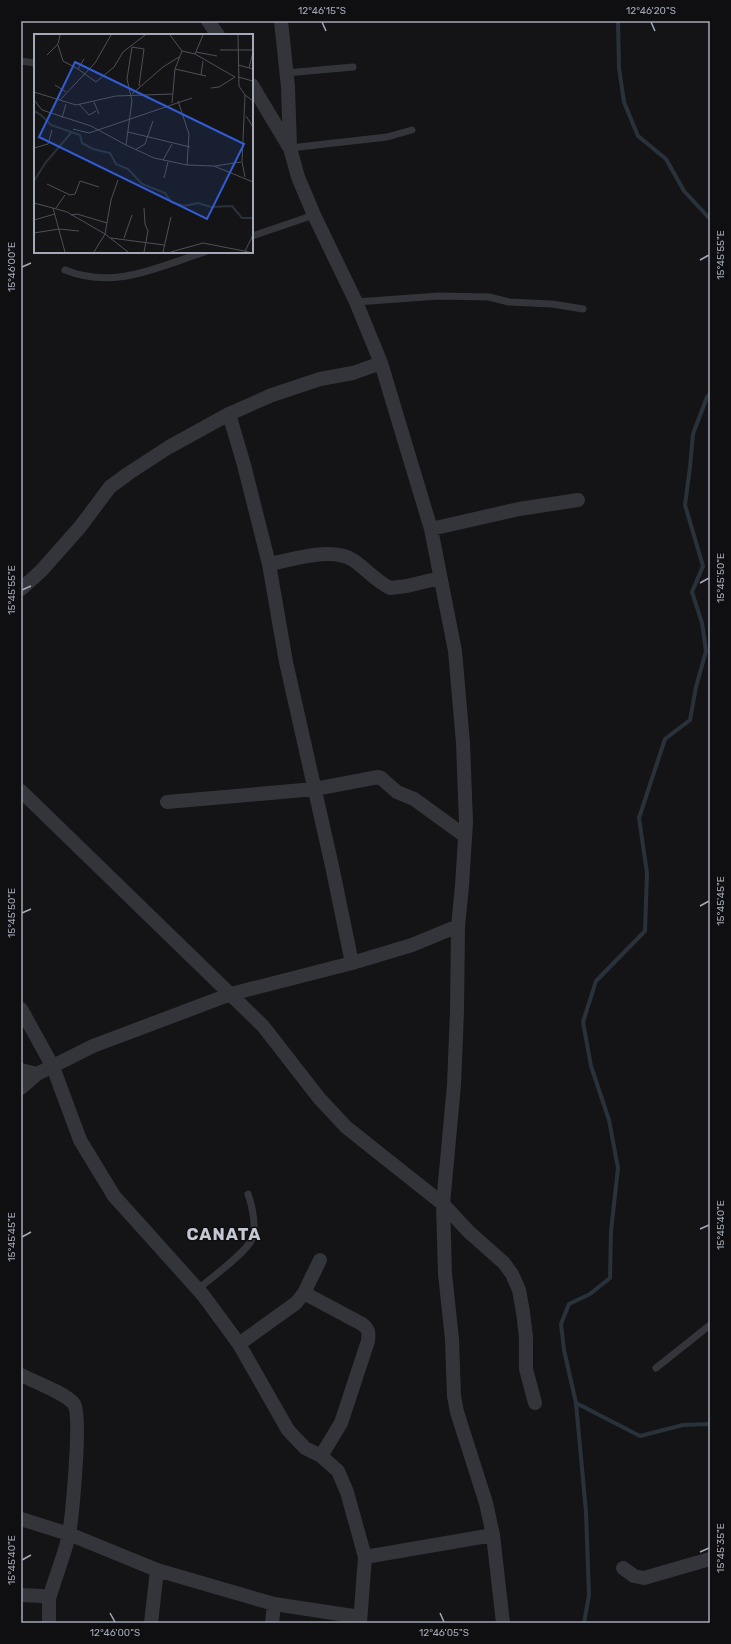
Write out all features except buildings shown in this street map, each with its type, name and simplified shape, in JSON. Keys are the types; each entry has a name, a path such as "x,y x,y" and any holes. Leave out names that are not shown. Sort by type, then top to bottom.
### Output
{"street":[{"path":"208,21 217,34"},
{"path":"280,21 286,73 290,148 298,178 356,302 381,363 431,529 455,651 463,743 465,836 458,926 454,1085 443,1204 446,1274 452,1339 456,1412 486,1503 493,1535 503,1623"},
{"path":"253,87 290,148"},
{"path":"21,589 41,570 80,527 110,486 169,447 229,414 272,395 335,375 353,373 381,363"},
{"path":"229,414 244,465 269,564 286,662 352,963"},
{"path":"431,529 519,509 578,500"},
{"path":"269,564 319,555 336,554 352,559 390,588 407,586 440,578"},
{"path":"167,802 315,789 378,777 395,790 414,799 465,836"},
{"path":"21,791 263,1026 319,1098 346,1127 443,1204 469,1232 504,1263 512,1274 519,1290 526,1336 526,1369 535,1403"},
{"path":"21,1088 37,1074 92,1046 231,994 352,963 412,945 458,926"},
{"path":"21,1009 52,1066 80,1140 114,1196 198,1289 239,1344 288,1430 305,1448 322,1456 338,1471 347,1492 365,1557 360,1620 274,1604 157,1570 69,1534 21,1519"},
{"path":"21,1070 37,1074"},
{"path":"239,1344 296,1303 304,1294 320,1260"},
{"path":"304,1294 362,1324 367,1327 369,1331 368,1341 341,1423 322,1456"},
{"path":"21,1375 62,1395 74,1404 77,1413 77,1445 69,1534 49,1599 49,1623"},
{"path":"365,1557 493,1535"},
{"path":"623,1568 634,1576 644,1578 710,1559"},
{"path":"151,1623 157,1570"},
{"path":"21,1595 42,1596 49,1599"},
{"path":"272,1623 274,1604"}],"lane":[{"path":"21,61 34,63"},
{"path":"286,73 352,67"},
{"path":"290,148 387,138 412,130"},
{"path":"253,236 314,215"},
{"path":"64,270 79,276 110,279 134,275 202,253"},
{"path":"356,302 439,296 489,297 510,302 552,304 583,309"},
{"path":"198,1289 246,1250 252,1239 254,1233 252,1208 248,1194"},
{"path":"656,1368 710,1325"}],"waterway":[{"path":"618,21 619,68 624,102 638,136 666,159 684,191 710,219"},
{"path":"584,1623 589,1595 586,1512 576,1403 564,1350 561,1324 569,1304 590,1294 610,1278 611,1231 618,1168 609,1120 591,1066 583,1022 596,981 645,931 647,873 639,818 665,739 690,720 696,687 706,651 702,623 692,592 703,566 685,505 693,434 707,397 710,394"},
{"path":"576,1403 640,1436 683,1425 710,1424"}],"district":[{"name":"CANATA","path":"224,1234"}]}
